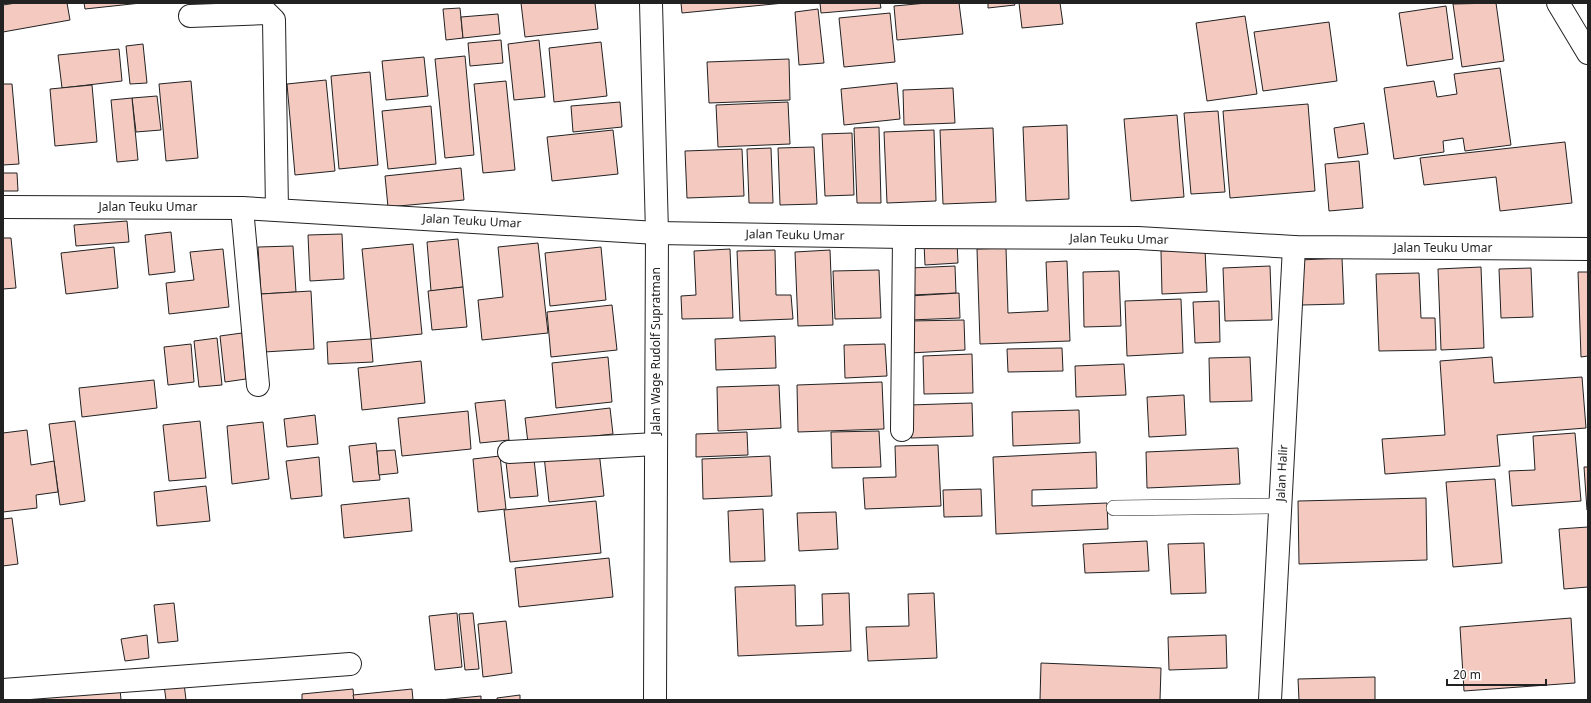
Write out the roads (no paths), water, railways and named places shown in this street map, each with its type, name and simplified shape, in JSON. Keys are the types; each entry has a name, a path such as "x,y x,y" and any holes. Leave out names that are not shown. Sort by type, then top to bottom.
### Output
{"street":[{"name":"Jalan Wage Rudolf Supratman","path":"651,3 657,233 655,700"},
{"path":"1558,3 1588,52"},
{"path":"190,16 267,13 274,20 277,210"},
{"name":"Jalan Teuku Umar","path":"3,207 242,208 657,233 904,237 1138,238 1294,247 1588,249"},
{"path":"242,208 258,385"},
{"path":"902,430 904,237"},
{"name":"Jalan Halir","path":"1270,700 1294,247"},
{"path":"508,452 656,444"},
{"path":"3,690 350,664"}],"lane":[{"path":"1114,508 1280,506"}]}
